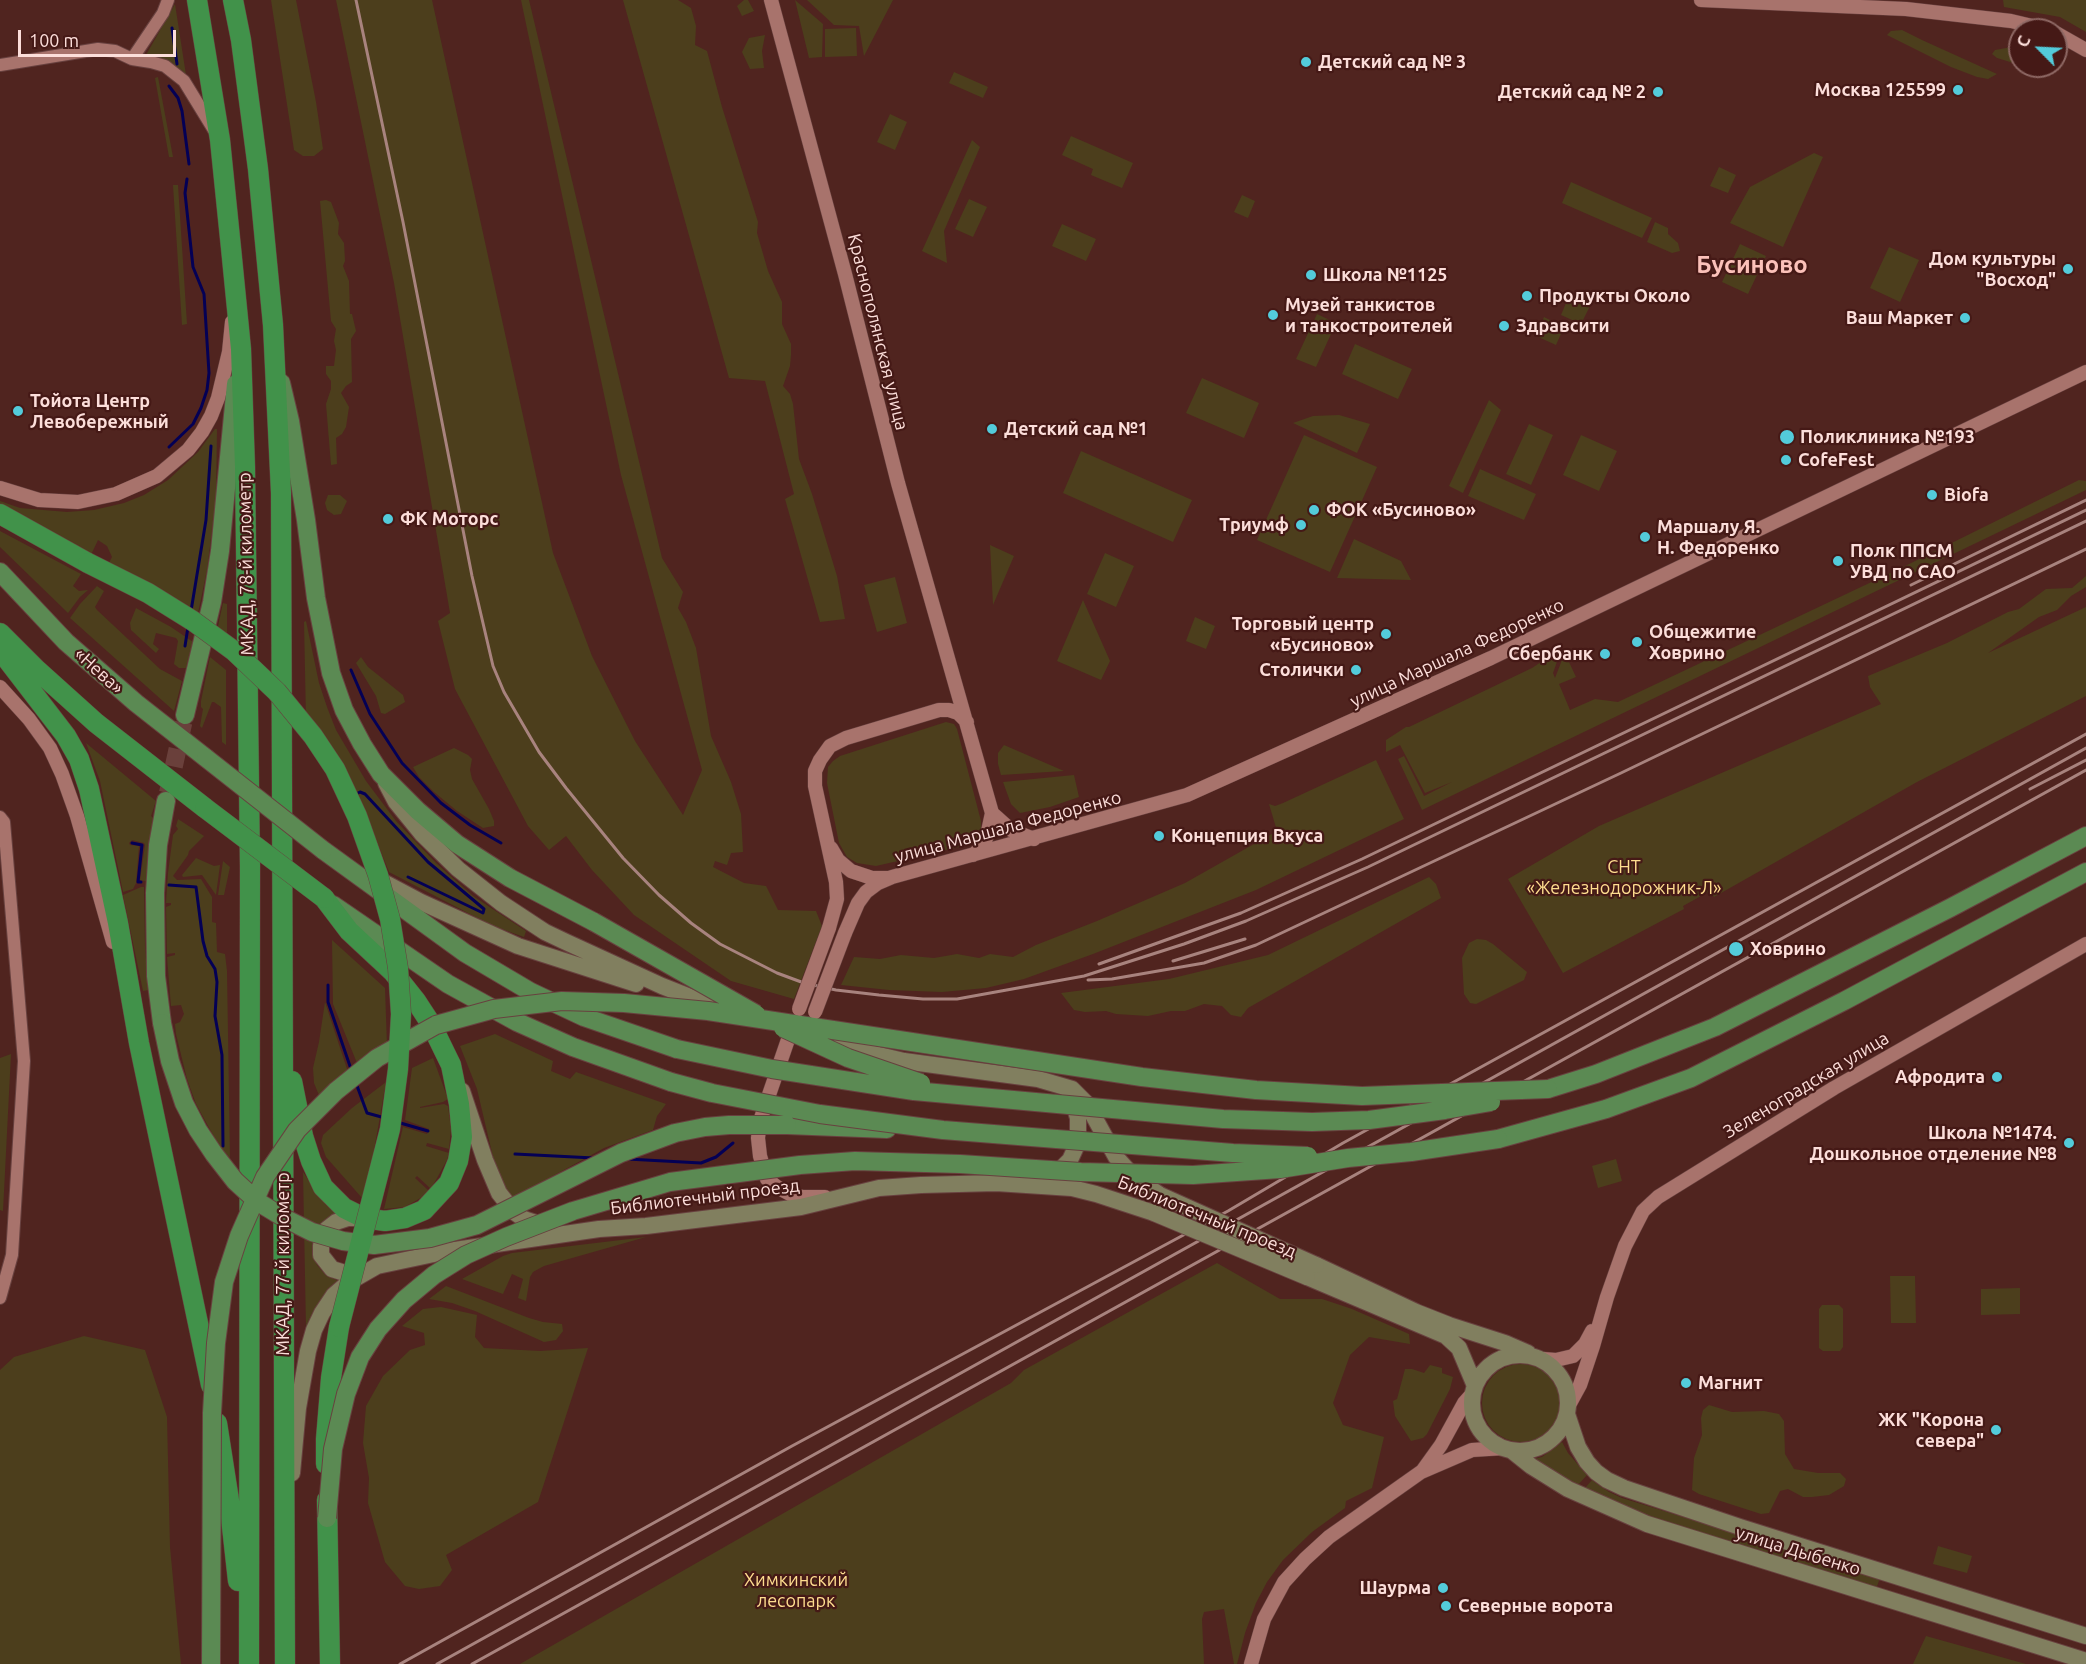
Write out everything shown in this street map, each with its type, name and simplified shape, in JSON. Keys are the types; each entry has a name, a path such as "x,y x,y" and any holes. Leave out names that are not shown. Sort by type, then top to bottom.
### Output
{"highway":[{"name":"МКАД, 78-й километр","path":"197,0 220,140 241,349 248,676 249,1132"},
{"name":"МКАД, 78-й километр","path":"233,0 241,40 258,169 275,358 281,494 283,863"},
{"path":"0,514 148,593 193,621 234,651 277,692 313,736 335,769 378,875 390,919 398,968 401,1014 398,1069 390,1129 339,1327 331,1378 326,1439 330,1664"},
{"path":"0,633 96,723 324,898 349,931 393,972 416,1001 431,1024 451,1065 459,1104 462,1137 458,1161 449,1183 424,1210 405,1218 385,1221 364,1218 344,1208 323,1187 311,1161 294,1099 282,1007"},
{"path":"0,650 66,736 79,759 89,789 118,923 139,1043 208,1367 229,1500 248,1664"},
{"name":"МКАД, 77-й километр","path":"283,863 285,1664"},
{"name":"МКАД, 77-й километр","path":"248,1664 249,1132"}],"main road":[{"path":"185,715 212,602 230,429 241,349"},
{"path":"275,358 290,421 316,598 332,673 344,710 396,802 422,834 458,869 501,903 545,932 694,1000"},
{"name":"«Нева»","path":"0,572 66,642 136,703 323,850 465,953 531,992 585,1017 677,1048 772,1069 914,1091 978,1097"},
{"path":"381,774 418,811 457,844 510,878 594,922 789,1031 848,1058 901,1077 978,1097 1223,1119 1312,1122 1369,1120 1445,1110 1548,1089 1596,1074 1715,1027 1950,909 2086,836"},
{"path":"166,801 158,845 155,893 156,966 162,1023 170,1061 184,1103 213,1154 235,1181 258,1202 312,1232 344,1241 374,1245 430,1238 477,1225 621,1153 675,1133 705,1127 787,1125 943,1130"},
{"path":"323,850 421,902 518,946 658,992 694,1000"},
{"path":"327,1518 333,1449 346,1394 360,1357 378,1329 404,1300 434,1275 466,1255 573,1211 670,1182 800,1165 855,1161 1193,1175 1280,1169 1498,1139 1606,1109 1691,1078 1844,1001 2086,872"},
{"path":"324,898 448,984 516,1022 573,1047 670,1082 712,1093 810,1112 943,1130 1233,1153 1348,1158"},
{"name":"Библиотечный проезд","path":"694,1000 829,1043 904,1061 1053,1082 1072,1089 1087,1104 1116,1157 1134,1177 1160,1195 1446,1336 1459,1348 1474,1390"},
{"path":"211,1664 213,1390 216,1343 224,1282 239,1236 265,1177 297,1130 336,1090 377,1058 436,1024 494,1010 562,1001 624,1004 708,1011 1142,1077 1256,1090 1372,1096 1548,1089"},
{"path":"451,1065 465,1096 485,1160 499,1193 514,1212 536,1223 599,1229"},
{"path":"996,1183 1049,1176 1070,1160 1076,1149 1078,1118 1067,1094 1053,1082"},
{"name":"Библиотечный проезд","path":"599,1229 646,1226 801,1207 879,1188 961,1182 1072,1188 1154,1213 1312,1271 1449,1325 1505,1343 1538,1358"},
{"path":"364,1218 348,1218 336,1222 327,1229 321,1246 321,1255 332,1269 348,1274 365,1271"},
{"path":"284,1572 298,1408 308,1351 322,1313 334,1295 365,1271 377,1266 436,1254 599,1229"},
{"path":"1516,1355 1538,1358 1554,1368 1563,1379 1568,1393 1568,1410 1556,1436 1546,1443 1535,1449 1523,1451 1508,1449 1488,1439 1476,1422 1473,1413 1474,1390 1480,1375 1498,1359 1516,1355"},
{"name":"улица Дыбенко","path":"1568,1410 1578,1448 1587,1462 1596,1472 1624,1488 2086,1636"},
{"name":"улица Дыбенко","path":"1508,1449 1568,1489 1647,1524 2086,1661"}],"street":[{"path":"132,59 163,14 168,0"},
{"name":"Краснополянская улица","path":"771,0 845,274 898,483 951,674 954,687 948,703 939,710"},
{"path":"1701,0 1857,3 2008,21"},
{"path":"2068,40 2086,50"},
{"path":"0,65 98,49 115,51 132,59 165,66 184,81 220,140"},
{"path":"0,488 39,500 78,502 136,487 157,476 172,464 202,432 218,398 229,352 234,281"},
{"name":"улица Маршала Федоренко","path":"829,1043 816,1030 815,1012 855,909 866,892 878,883 892,877 1187,795 1491,658 2086,372"},
{"name":"Краснополянская улица","path":"951,674 992,813"},
{"path":"0,687 29,719 50,748 62,774 98,886 139,1043"},
{"path":"840,1198 803,1197 790,1194 768,1179 763,1169 758,1138 760,1121 829,928 837,899 836,882 815,786 815,771 830,746 846,738 939,710 958,713 967,722"},
{"path":"992,813 1011,830 1034,839"},
{"path":"972,856 985,842 990,830 992,813"},
{"path":"0,817 4,822 24,1061 12,1255 0,1298"},
{"path":"827,842 838,860 851,871 872,878 892,877"},
{"name":"Зеленоградская улица","path":"1568,1410 1580,1385 1614,1273 1643,1210 1658,1197 1834,1088 2086,944"},
{"name":"Зеленоградская улица","path":"1538,1358 1566,1359 1577,1353 1585,1344 1602,1311"},
{"path":"1421,1472 1441,1445 1464,1403 1474,1390"},
{"path":"1251,1664 1264,1619 1284,1582 1329,1537 1421,1472 1472,1450 1508,1449"}],"green space":[{"path":"271,0 296,0 323,149 314,156 303,156 294,150"},
{"path":"336,0 432,0 553,553 592,656 635,741 683,815 702,770 621,475 521,0 529,0 662,558 683,592 678,608 696,648 711,736 731,782 741,814 743,852 731,853 727,865 715,861 713,867 744,883 766,886 778,910 816,911 822,926 794,999 731,981 634,915 592,870 566,836 549,850 528,826 455,689 438,621 450,613 394,283"},
{"path":"623,0 678,0 691,8 696,26 695,45 707,51 758,222 757,233 768,271 782,302 782,324 791,344 790,366 783,386 790,394 793,404 799,459 837,576 845,619 820,622 785,499 794,494 765,381 729,378"},
{"path":"744,0 748,0 754,11 742,16 737,6"},
{"path":"795,0 823,24 822,57 809,58"},
{"path":"807,0 893,0 864,56 859,26 834,25"},
{"path":"2003,0 2086,0 2086,32 2068,22 2068,18 2004,7"},
{"path":"175,4 186,75 164,60 146,55"},
{"path":"856,28 857,56 825,57 825,29"},
{"path":"1902,30 1997,74 1988,79 1977,77 1951,67 1887,35 1891,31"},
{"path":"765,35 762,51 764,68 750,69 742,52 749,38"},
{"path":"2008,48 2008,61 1992,54 1995,50"},
{"path":"954,72 988,87 983,98 949,83"},
{"path":"158,77 173,157 169,157 155,78"},
{"path":"890,114 907,122 895,150 877,142"},
{"path":"1071,136 1133,163 1122,188 1091,175 1093,169 1062,155"},
{"path":"972,140 980,147 944,231 947,263 922,251"},
{"path":"1814,153 1823,157 1783,247 1730,223 1750,187"},
{"path":"1719,167 1736,175 1728,193 1710,186"},
{"path":"1571,182 1652,218 1642,238 1562,203"},
{"path":"173,185 178,185 187,324 182,325"},
{"path":"1242,195 1255,201 1248,218 1234,212"},
{"path":"969,199 987,207 973,237 955,229"},
{"path":"320,201 331,202 339,223 338,234 344,243 343,266 349,281 350,314 352,314 356,331 351,339 352,382 341,393 349,407 346,427 336,438 337,464 331,465 326,404 331,381 326,374 326,366 334,366 336,329 331,321"},
{"path":"1655,222 1668,228 1668,234 1678,243 1680,251 1672,253 1647,242"},
{"path":"1062,224 1096,239 1086,261 1052,246"},
{"path":"1740,244 1766,256 1748,294 1722,282"},
{"path":"1889,247 1919,260 1900,302 1870,288"},
{"path":"1569,296 1590,306 1581,324 1561,315"},
{"path":"1317,314 1336,323 1316,367 1296,359"},
{"path":"1544,317 1564,327 1556,345 1536,336"},
{"path":"1355,344 1412,369 1398,399 1342,374"},
{"path":"1202,378 1259,403 1244,438 1186,413"},
{"path":"1489,400 1501,410 1463,493 1449,486"},
{"path":"1339,415 1370,424 1357,453 1293,423 1313,416"},
{"path":"1529,424 1553,435 1531,485 1506,474"},
{"path":"217,429 216,499 207,570 197,618 108,565 112,557 107,546 98,540 90,557 0,507 0,501 20,508 67,512 94,510 124,503 144,495 168,480 198,452"},
{"name":"ФОК «Бусиново»","path":"1304,435 1377,467 1330,572 1257,540"},
{"path":"1581,435 1617,451 1599,491 1563,475"},
{"path":"1081,451 1192,500 1173,542 1063,493"},
{"path":"1480,469 1536,494 1524,520 1468,496"},
{"path":"2079,480 2086,481 2086,490 1422,810 1398,759 1404,756 1424,796 1452,782 1425,793 1400,745 1386,752 1386,740 1406,727 1532,668 1550,656 1558,659 1553,673 1555,678 1562,660 1569,662 1576,677 1559,684 1570,710 1595,699 1618,702 1899,569"},
{"path":"328,495 340,495 347,501 341,514 334,515 327,510 325,503"},
{"path":"0,531 81,574 73,586 79,591 88,590 68,613 0,547"},
{"path":"1354,539 1401,561 1411,580 1337,578"},
{"path":"990,545 1014,556 993,605"},
{"path":"1105,553 1134,566 1116,607 1087,594"},
{"name":"СНТ «Железнодорожник-Л»","path":"2086,576 2086,587 2071,596 2057,610 2039,617 1988,653 2086,607 2086,696 1917,782 1714,897 1710,891 1683,906 1684,909 1563,973 1508,879 1599,826 1881,704 1870,687 1868,676 1947,643 2008,612 2019,609 2046,589 2072,588"},
{"path":"895,577 907,623 877,632 864,585"},
{"path":"97,586 104,591 95,607 97,610 160,669 182,681 174,711 70,618"},
{"path":"1083,600 1110,661 1101,680 1057,661"},
{"path":"223,603 227,604 227,639 217,631"},
{"path":"136,608 193,642 186,668 179,668 174,664 178,641 176,638 156,633 153,644 159,649 156,653 131,630 130,623"},
{"path":"1195,617 1215,626 1206,649 1186,641"},
{"path":"306,621 319,683 327,707 336,730 366,781 396,821 436,863 473,896 526,931 524,937 493,926 389,872 367,817 306,719 304,622"},
{"path":"210,657 226,670 226,745 222,742 221,707 214,702 212,702 202,728 200,726 203,709 201,701"},
{"path":"361,657 368,667 403,695 405,702 385,714 381,713 376,696 356,663"},
{"path":"946,722 954,724 957,729 981,821 977,838 968,845 876,866 857,863 847,857 839,843 827,783 828,767 840,756"},
{"path":"86,743 156,801 151,816 153,818 146,881 140,880 145,845 132,840 130,845 139,846 136,883 133,889 123,892 100,781"},
{"path":"1004,745 1064,771 1001,775 998,753"},
{"path":"454,748 472,759 470,770 472,779 489,809 494,826 483,828 457,811 419,777 413,767"},
{"path":"1376,760 1404,819 1256,890 1093,954 1024,979 986,988 942,992 841,985 854,957 880,959 901,955 934,958 957,954 979,958 990,954 1013,957 1036,945 1185,883 1277,831 1269,804 1275,806 1283,803"},
{"path":"1074,775 1079,797 1050,807 1020,813 1011,804 1003,782"},
{"path":"178,819 204,836 189,851 173,876 177,880 201,879 212,897 212,922 216,923 217,952 225,954 230,1158 219,1146 196,1104 176,1034 175,1024 180,1022 184,1014 181,1005 171,1006 167,957 175,953 167,954 166,907 171,903 166,903 173,835 178,829 176,826"},
{"path":"196,858 214,866 220,865 216,895 202,875 183,877 182,875"},
{"path":"223,861 230,867 224,895 218,895"},
{"path":"1429,877 1436,884 1441,898 1248,1008 1241,1017 1231,1015 1222,1006 1204,1004 1185,1011 1171,1011 1148,1016 1106,1011 1085,1012 1074,1010 1061,993 1169,979 1268,955"},
{"path":"144,887 148,990 143,991 123,895"},
{"path":"1477,939 1493,944 1527,972 1524,980 1476,1004 1470,1003 1464,994 1462,958 1469,943"},
{"path":"332,940 385,988 387,1046 359,1068 333,1004"},
{"path":"325,1002 349,1075 321,1100 314,1083 313,1068"},
{"path":"495,1034 553,1061 551,1071 570,1079 576,1072 666,1104 657,1116 653,1130 604,1148 513,1198 497,1174 477,1089 460,1046"},
{"path":"11,1054 3,1211 0,1210 0,1058"},
{"path":"433,1058 448,1099 420,1108 444,1104 448,1106 451,1129 449,1149 427,1143 426,1146 449,1153 447,1160 431,1189 417,1176 415,1178 429,1191 424,1196 405,1207 384,1209 403,1127 427,1134 429,1129 405,1120 412,1068"},
{"path":"386,1082 372,1162 362,1198 326,1157 321,1143 323,1135 352,1108"},
{"path":"1616,1159 1622,1181 1598,1188 1592,1166"},
{"path":"303,1172 326,1205 338,1213 319,1226 312,1245 317,1265 324,1273 338,1281 316,1307 306,1328"},
{"path":"646,1237 544,1266 533,1272 530,1277 526,1301 518,1298 523,1279 512,1274 503,1294 462,1279 512,1253"},
{"name":"Химкинский лесопарк","path":"1217,1263 1280,1299 1322,1299 1352,1309 1409,1334 1410,1344 1369,1337 1350,1355 1333,1403 1343,1425 1384,1437 1372,1488 1346,1501 1345,1508 1312,1532 1283,1560 1267,1582 1256,1603 1237,1664 1234,1664 1224,1609 1204,1612 1202,1619 1204,1664 520,1664 1011,1383 1024,1370"},
{"path":"1890,1276 1915,1276 1916,1323 1891,1323"},
{"path":"446,1286 529,1318 562,1324 563,1331 556,1340 544,1342 475,1311 452,1303 429,1299"},
{"path":"2020,1288 2020,1314 1981,1315 1981,1289"},
{"path":"1822,1305 1839,1305 1843,1309 1843,1347 1840,1351 1823,1351 1819,1348 1819,1309"},
{"path":"441,1307 477,1315 475,1337 484,1348 540,1351 588,1348 538,1502 446,1555 452,1570 440,1586 419,1589 405,1586 385,1562 368,1503 369,1478 363,1443 366,1406 383,1376 410,1350 425,1345 424,1333 402,1326 423,1309"},
{"path":"84,1336 145,1350 167,1417 170,1547 181,1664 0,1664 0,1370 14,1357"},
{"path":"1521,1364 1536,1367 1549,1375 1557,1388 1560,1403 1557,1418 1549,1431 1536,1439 1521,1442 1506,1439 1493,1431 1485,1418 1482,1403 1485,1388 1493,1375 1506,1367"},
{"path":"1430,1365 1442,1368 1442,1373 1453,1377 1450,1389 1427,1434 1423,1438 1411,1441 1395,1416 1393,1401 1397,1399 1405,1369 1424,1373"},
{"path":"1709,1405 1732,1412 1764,1411 1779,1414 1784,1421 1785,1454 1794,1469 1818,1473 1840,1473 1846,1479 1844,1486 1829,1495 1812,1497 1803,1497 1788,1489 1780,1491 1769,1513 1761,1514 1692,1490 1694,1458 1702,1435 1701,1418 1703,1410"},
{"path":"1562,1442 1568,1453 1587,1475 1578,1485 1533,1459 1542,1457"},
{"path":"1592,1480 1622,1498 1880,1578 1876,1589 1625,1509 1585,1488"},
{"path":"1938,1546 1972,1556 1967,1573 1933,1564"},
{"path":"1926,1636 2026,1664 1913,1664"}],"waterway":[{"path":"172,28 177,64"},
{"path":"169,86 178,98 182,111 189,164"},
{"path":"169,447 193,424 207,390 209,373 204,294 193,267 185,193 187,179"},
{"path":"191,611 206,520 211,446"},
{"path":"185,646 188,627"},
{"path":"351,670 370,714 402,763 441,803 470,825 501,843"},
{"path":"356,794 360,792 365,794 428,862 484,909 483,913 408,877"},
{"path":"132,843 142,845 138,882 141,882"},
{"path":"169,885 196,887 203,941 207,956 215,969 217,982 215,1016 222,1055 223,1146"},
{"path":"328,985 328,1002 352,1072"},
{"path":"356,1083 367,1113 385,1118"},
{"path":"397,1122 428,1131"},
{"path":"627,1159 701,1163 716,1157 733,1143"},
{"path":"515,1154 594,1158"}],"tunnel":[{"path":"168,793 185,715"}],"railway":[{"path":"356,0 403,222 472,576 493,666 504,692 539,752 566,788 623,858 659,895 720,944 777,973 804,983 836,990 879,995 957,999 1084,976 1184,944 1246,921 1368,867 2086,521"},
{"path":"1911,585 2086,500"},
{"path":"1099,964 1241,913 1362,859 2086,510"},
{"path":"1088,980 1112,979 1204,963 1256,945 1621,773 2086,549"},
{"path":"400,1664 792,1446 1228,1211 1343,1143 2086,734"},
{"path":"437,1664 2086,748"},
{"path":"2030,789 2086,760"},
{"path":"472,1664 2086,770"},
{"path":"1173,961 1245,939"}],"place":[{"name":"Детский сад № 3","path":"1306,62"},
{"name":"Москва 125599","path":"1958,90"},
{"name":"Детский сад № 2","path":"1658,92"},
{"name":"Дом культуры \"Восход\"","path":"2068,269"},
{"name":"Школа №1125","path":"1311,275"},
{"name":"Продукты Около","path":"1527,296"},
{"name":"Музей танкистов и танкостроителей","path":"1273,315"},
{"name":"Ваш Маркет","path":"1965,318"},
{"name":"Здравсити","path":"1504,326"},
{"name":"Тойота Центр Левобережный","path":"18,411"},
{"name":"Детский сад №1","path":"992,429"},
{"name":"Поликлиника №193","path":"1787,437"},
{"name":"CofeFest","path":"1786,460"},
{"name":"Biofa","path":"1932,495"},
{"name":"ФОК «Бусиново»","path":"1314,510"},
{"name":"ФК Моторс","path":"388,519"},
{"name":"Триумф","path":"1301,525"},
{"name":"Маршалу Я. Н. Федоренко","path":"1645,537"},
{"name":"Полк ППСМ УВД по САО","path":"1838,561"},
{"name":"Торговый центр «Бусиново»","path":"1386,634"},
{"name":"Общежитие Ховрино","path":"1637,642"},
{"name":"Сбербанк","path":"1605,654"},
{"name":"Столички","path":"1356,670"},
{"name":"Концепция Вкуса","path":"1159,836"},
{"name":"Ховрино","path":"1736,949"},
{"name":"Афродита","path":"1997,1077"},
{"name":"Школа №1474. Дошкольное отделение №8","path":"2069,1143"},
{"name":"Магнит","path":"1686,1383"},
{"name":"ЖК \"Корона севера\"","path":"1996,1430"},
{"name":"Шаурма","path":"1443,1588"},
{"name":"Северные ворота","path":"1446,1606"}],"district":[{"name":"Бусиново","path":"1752,265"}]}
